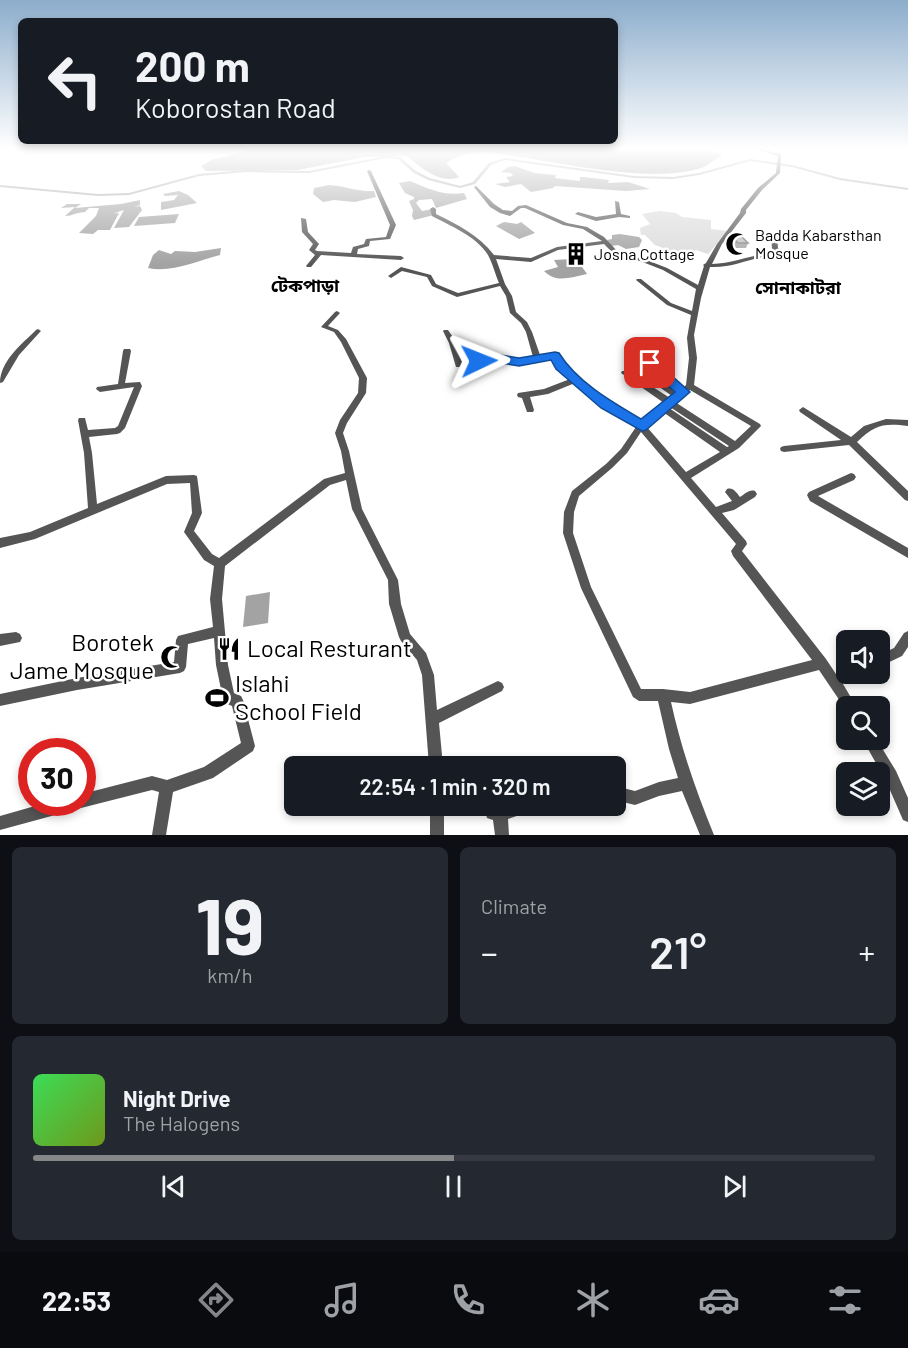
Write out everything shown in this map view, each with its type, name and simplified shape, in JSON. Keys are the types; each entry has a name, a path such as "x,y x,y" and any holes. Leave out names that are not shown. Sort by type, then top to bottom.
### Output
{"street":[{"path":"354,254 355,248 367,245 368,240 388,238 393,225 376,187"},
{"path":"763,187 743,210 706,265 698,288 690,337 693,359 676,397 642,426 609,466 575,494 569,512 568,533 586,588 639,695 690,698 822,663"},
{"path":"476,188 498,211 512,213 526,206 561,222 585,228 617,254 642,260 698,288"},
{"path":"617,202 619,214"},
{"path":"433,208 434,215 463,230 492,257 509,296 513,313 524,322 537,358"},
{"path":"561,222 564,218 577,213 597,219 619,214 628,217"},
{"path":"303,219 305,232 316,244 312,251 319,254 401,258"},
{"path":"706,265 728,266 750,261 762,255 782,254 775,249 774,236"},
{"path":"492,257 531,260 537,259 541,254 562,248 605,242"},
{"path":"562,248 566,255"},
{"path":"401,269 399,266 404,250"},
{"path":"309,266 319,254"},
{"path":"391,276 401,269 429,276 434,285 457,295 502,284"},
{"path":"639,280 669,304 694,314"},
{"path":"337,313 324,327 336,331 344,340 363,378 362,393 342,422 339,433 345,450 357,509 393,580 395,604 405,637 422,657 428,675 435,756"},
{"path":"0,380 16,354 38,331"},
{"path":"446,331 453,343 459,365 493,358 519,362 555,356 561,366 606,404 642,426 742,544 736,550 737,553 822,663 844,696"},
{"path":"121,386 127,351"},
{"path":"650,363 676,397 727,452"},
{"path":"638,369 736,446"},
{"path":"626,373 676,397 757,426 736,446 686,477"},
{"path":"530,410 523,394 545,392 577,379"},
{"path":"84,434 117,431 121,428 138,386 137,384 100,389"},
{"path":"803,410 851,442 908,496"},
{"path":"82,420 93,511"},
{"path":"784,449 851,442 867,428 888,421 908,423"},
{"path":"96,797 152,783 166,787 208,773 248,746 237,700 229,699 222,665 216,599 220,564 327,482 349,475"},
{"path":"851,477 814,493 813,498 908,553"},
{"path":"0,543 31,536 166,480 194,479 197,513 189,532 208,557 220,564"},
{"path":"730,492 740,502"},
{"path":"715,511 731,507 752,494"},
{"path":"0,700 77,684 180,667 182,640 218,631"},
{"path":"890,655 898,651 908,637"},
{"path":"0,639 16,638"},
{"path":"433,719 498,687"},
{"path":"663,695 675,752 685,784 707,835"},
{"path":"876,750 891,776 908,815"},
{"path":"626,796 635,798 659,789 685,784"},
{"path":"159,835 166,787"},
{"path":"0,823 26,816"},
{"path":"437,816 437,835"},
{"path":"497,816 502,835"}],"shaded area":[{"path":"340,187 374,191 376,197 355,202 334,200 323,202 313,194 314,188"},
{"path":"401,187 425,187 443,193 464,193 467,199 436,208 432,199 419,200 416,203 422,211 433,209 434,215 414,220 409,201 414,197 405,193"},
{"path":"525,187 554,187 553,188 531,192"},
{"path":"569,187 644,187 650,189 626,191"},
{"path":"179,191 197,203 161,210 161,202 174,200 178,195 165,196 163,194"},
{"path":"140,200 140,205 134,207 140,206 142,210 129,227 114,228 124,210 113,214 119,213 110,230 98,230 93,234 79,233 96,216 99,208 89,208 85,212 65,216 75,207 61,208 67,204 81,204 75,208"},
{"path":"659,211 676,213 682,217 711,220 711,229 728,231 708,254 696,250 688,257 655,245 645,235 641,235 640,228 650,224 642,214"},
{"path":"179,214 175,223 134,226 139,217"},
{"path":"504,222 517,224 521,222 535,233 519,239 496,226"},
{"path":"612,235 639,237 642,240 639,247 626,249 618,245 611,246 607,240 612,239"},
{"path":"221,248 220,255 184,266 166,269 148,268 153,255 159,250 171,254 175,251 195,252"},
{"path":"571,259 574,264 580,264 587,274 559,278 544,271 558,267 554,260"},
{"path":"270,592 268,623 243,627 246,596"}],"building":[{"path":"730,235 740,235 748,243 738,243"}],"waterway":[{"path":"11,187 98,195 129,194 155,187"},
{"path":"894,187 908,189"}],"place":[{"name":"Badda Kabarsthan Mosque","path":"737,244"},
{"name":"Josna Cottage","path":"576,254"},
{"name":"Local Resturant","path":"229,649"},
{"name":"Borotek Jame Mosque","path":"172,657"},
{"name":"Islahi School Field","path":"217,698"}],"district":[{"name":"টেকপাড়া","path":"305,286"},
{"name":"সোনাকাটরা","path":"798,288"}],"route":[{"path":"479,361 494,358 519,362 555,356 561,366 606,404 642,426 662,407 683,392 650,363"}]}
